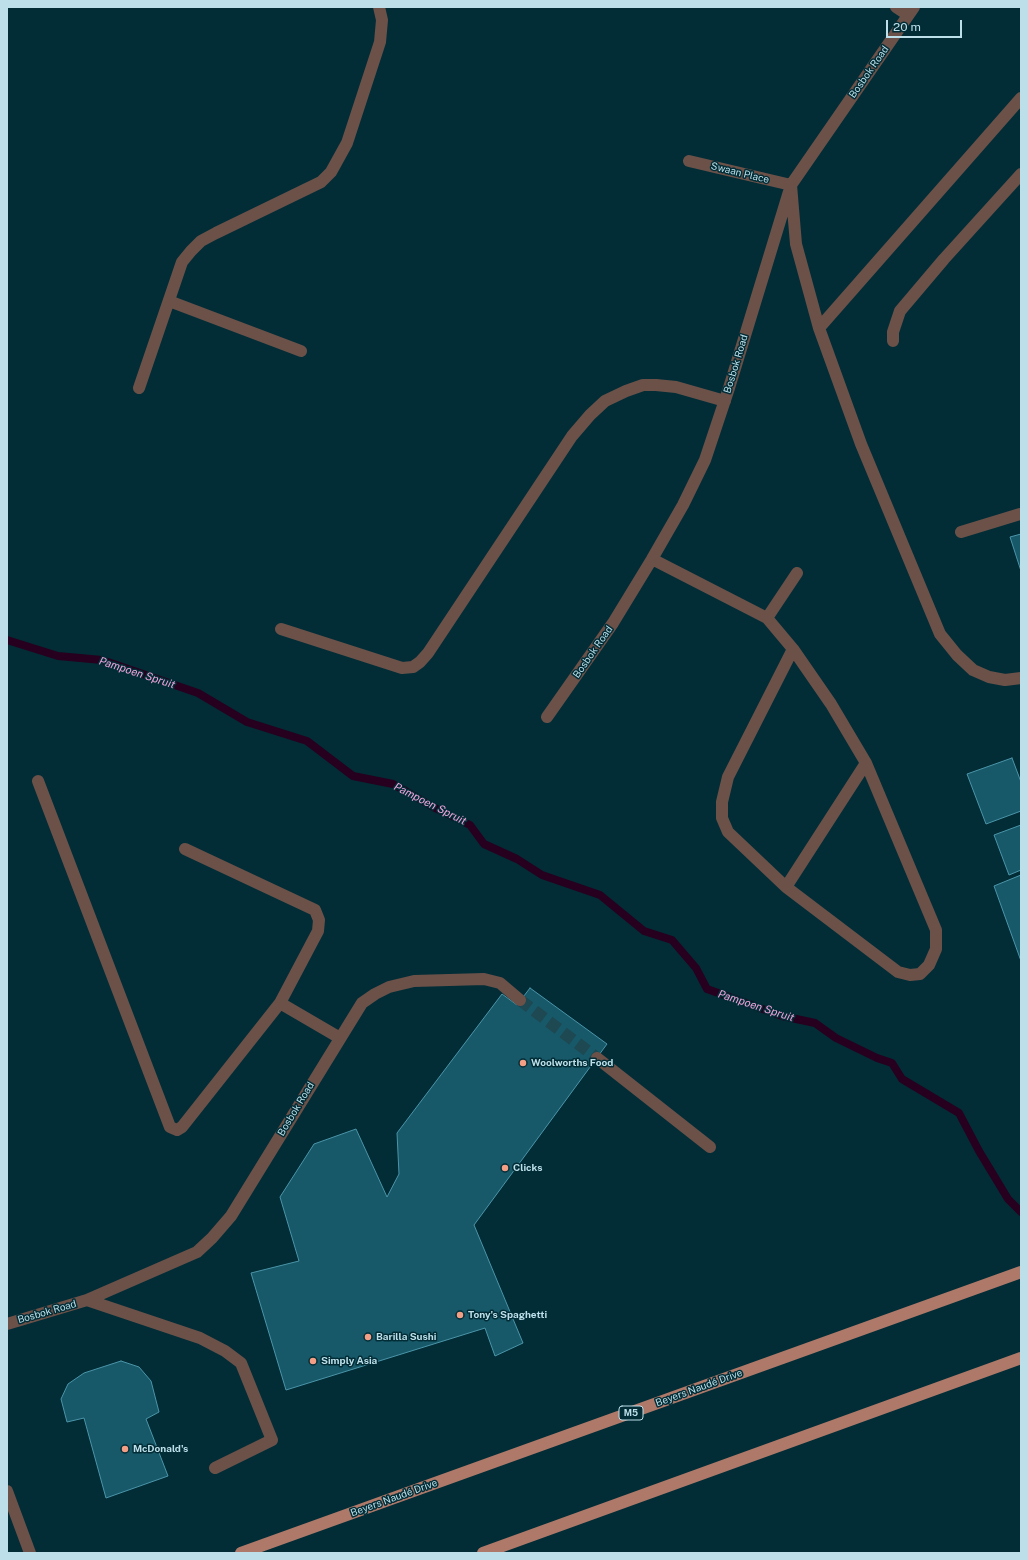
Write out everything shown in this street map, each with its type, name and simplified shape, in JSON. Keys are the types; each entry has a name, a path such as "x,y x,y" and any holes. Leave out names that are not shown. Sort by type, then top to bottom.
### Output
{"main road":[{"name":"Beyers Naudé Drive","path":"241,1553 1021,1272"},
{"path":"483,1553 1021,1358"}],"street":[{"path":"139,388 182,262 191,251 201,241 321,182 332,172 347,143 380,42 382,20 379,7"},
{"path":"896,7 911,11"},
{"name":"Bosbok Road","path":"547,717 613,623 683,505 705,460 791,185 911,11"},
{"path":"819,328 1021,98"},
{"name":"Swaan Place","path":"689,161 791,185"},
{"path":"893,341 893,332 900,311 944,259 1021,174"},
{"path":"791,185 796,244 819,328 861,444 940,634 956,656 973,670 989,677 1005,680 1021,678"},
{"path":"169,302 301,351"},
{"path":"281,629 402,668 413,667 428,653 572,436 590,415 605,401 632,389 656,384 676,387 724,401"},
{"path":"961,532 1020,514"},
{"path":"652,559 767,618 794,649 831,704 866,763 936,930 936,949 929,965 920,974 910,975 898,972 786,887 728,832 722,818 722,802 728,777 794,649"},
{"path":"767,618 797,573"},
{"path":"786,887 866,763"},
{"path":"38,781 170,1127 177,1130 182,1128 280,1003 318,931 319,920 315,910 185,849"},
{"name":"Bosbok Road","path":"7,1324 87,1300 197,1252 212,1238 231,1216 362,1003 375,994 389,986 414,981 484,979 500,983 520,1000"},
{"path":"280,1003 340,1038"},
{"path":"597,1058 710,1147"},
{"name":"Bosbok Road","path":"87,1300 200,1338 225,1351 241,1363 272,1440 215,1468"},
{"path":"7,1491 30,1553"}],"building":[{"path":"1021,534 1021,571 1010,537"},
{"path":"1012,758 1021,782 1021,811 986,824 967,774"},
{"path":"1021,825 1021,870 1009,875 994,835"},
{"path":"1021,875 1021,961 994,886"},
{"path":"530,988 607,1044 474,1225 523,1343 495,1356 485,1328 286,1390 251,1273 299,1261 280,1197 314,1144 356,1129 387,1197 399,1174 397,1133 502,994 517,1005"},
{"name":"McDonald's","path":"121,1361 139,1367 151,1381 159,1412 146,1419 168,1476 106,1498 84,1418 67,1422 61,1399 68,1384 84,1373"}],"waterway":[{"name":"Pampoen Spruit","path":"7,640 58,656 102,660 198,693 247,722 307,741 353,776 393,784 435,808 470,825 484,844 517,859 542,875 600,895 644,931 672,940 696,968 707,989 782,1016 815,1023 836,1038 877,1058 892,1063 902,1079 959,1113 979,1151 1008,1199 1021,1212"}],"tunnel":[{"path":"520,1000 597,1058"}],"place":[{"name":"Woolworths Food","path":"523,1063"},
{"name":"Clicks","path":"505,1168"},
{"name":"Tony's Spaghetti","path":"460,1315"},
{"name":"Barilla Sushi","path":"368,1337"},
{"name":"Simply Asia","path":"313,1361"},
{"name":"McDonald's","path":"125,1449"}]}
